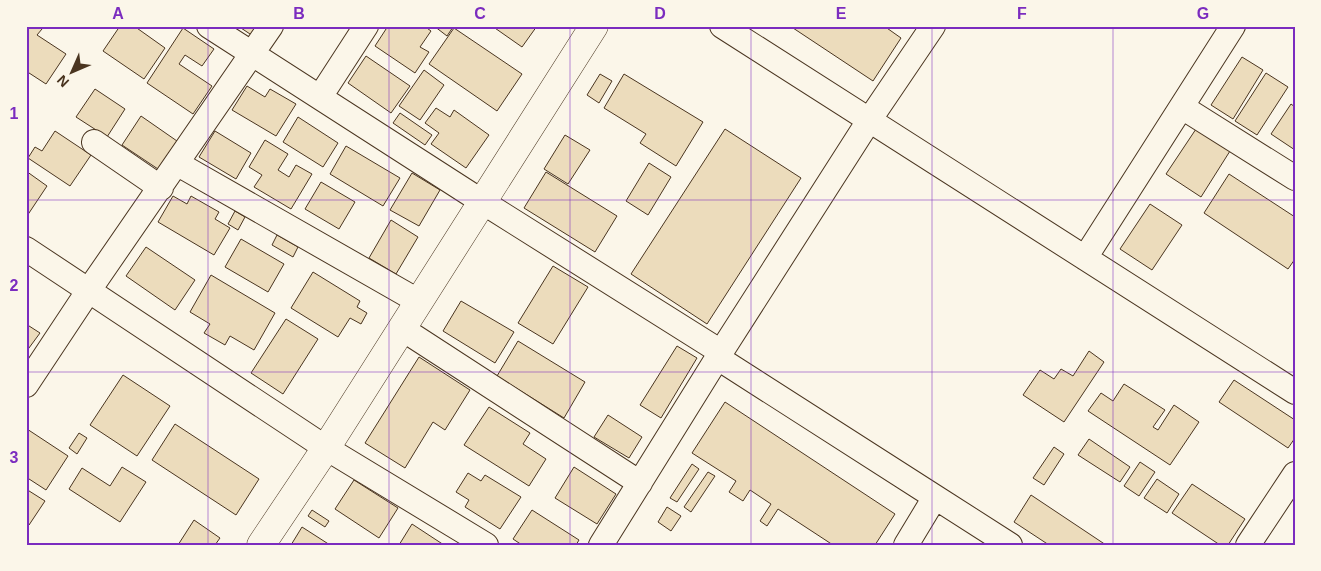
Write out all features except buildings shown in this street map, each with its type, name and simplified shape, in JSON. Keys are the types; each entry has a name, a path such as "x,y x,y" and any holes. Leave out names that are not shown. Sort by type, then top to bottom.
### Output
{"street":[{"path":"209,26 1010,545"},
{"path":"26,385 89,290 178,164 271,26"},
{"path":"320,97 366,26"},
{"path":"261,545 326,448 481,201 594,26"},
{"path":"722,26 1295,392"},
{"path":"601,545 719,355 870,119 933,26"},
{"path":"1085,258 1233,26"},
{"path":"1182,107 1295,178"},
{"path":"94,142 161,188"},
{"path":"178,164 418,301"},
{"path":"26,249 326,448 486,545"},
{"path":"401,328 640,483"},
{"path":"1248,545 1291,486"},
{"path":"906,545 935,497"}]}
